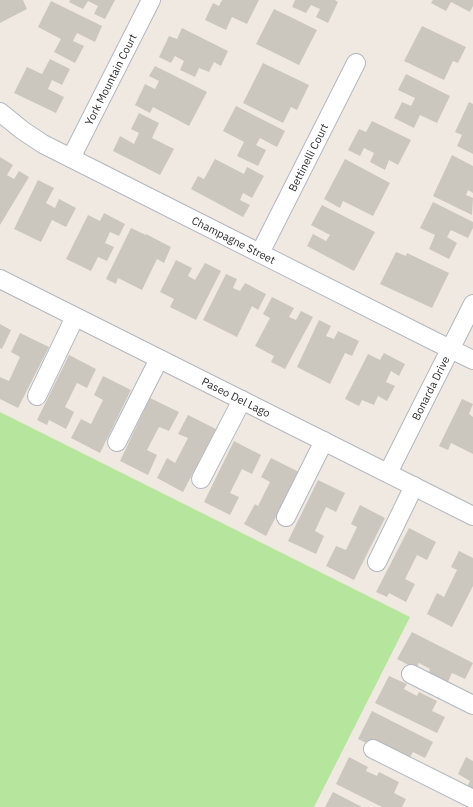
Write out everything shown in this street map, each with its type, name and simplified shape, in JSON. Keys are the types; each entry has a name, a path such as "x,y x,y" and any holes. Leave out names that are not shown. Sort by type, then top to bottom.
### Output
{"street":[{"name":"York Mountain Court","path":"71,158 151,0"},
{"name":"Bettinelli Court","path":"260,253 356,63"},
{"name":"Champagne Street","path":"0,112 22,130 43,144 473,360"},
{"name":"Paseo Del Lago","path":"0,279 473,516"},
{"name":"Bonarda Drive","path":"388,473 473,304"},
{"path":"37,396 75,317"},
{"path":"117,442 159,359"},
{"path":"201,479 242,400"},
{"path":"286,517 324,441"},
{"path":"377,562 414,486"},
{"path":"411,674 473,706"},
{"path":"373,749 473,799"}],"green space":[{"path":"0,412 410,617 314,807 0,807"}],"building":[{"path":"0,0 23,0 27,9 0,23"},
{"path":"70,0 115,0 105,19 94,14 98,6 88,1 83,9 69,2"},
{"path":"222,0 259,0 247,24 232,17 226,30 205,20 213,3 219,6"},
{"path":"295,0 335,0 338,2 328,23 316,17 320,9 311,5 306,13 292,7"},
{"path":"433,0 473,0 473,6 470,12 451,2 446,11 431,3"},
{"path":"51,1 102,26 95,42 77,33 73,41 84,46 75,63 54,52 61,39 38,27"},
{"path":"274,9 317,30 299,65 256,44"},
{"path":"422,26 466,47 458,63 453,61 444,80 404,61"},
{"path":"182,28 228,51 221,66 214,62 209,72 199,68 195,77 180,70 184,61 175,56 171,63 159,57 169,36 177,39"},
{"path":"50,59 70,69 62,85 52,80 48,89 64,97 56,113 14,93 27,67 42,74"},
{"path":"263,63 309,85 297,110 291,107 283,123 243,103"},
{"path":"155,66 207,92 189,126 153,107 150,113 135,105 145,84 155,89 159,81 149,76"},
{"path":"406,74 450,96 437,123 420,115 414,128 394,118 402,102 411,106 415,98 398,90"},
{"path":"469,102 473,104 473,154 457,146 462,135 455,132"},
{"path":"236,106 285,131 277,147 260,138 256,145 266,150 258,166 237,156 244,142 223,131"},
{"path":"139,113 159,123 152,138 174,149 160,175 113,151 120,136 134,144 139,133 131,129"},
{"path":"372,121 411,140 398,165 389,160 385,170 370,162 374,153 364,148 360,156 348,150 359,129 366,132"},
{"path":"452,155 473,166 473,193 468,190 466,195 473,198 472,215 433,196"},
{"path":"0,157 13,165 7,175 14,179 19,171 29,177 0,225"},
{"path":"215,159 244,174 247,167 264,176 252,198 243,193 240,200 250,205 243,217 191,189 198,176 204,179"},
{"path":"345,159 390,183 373,216 343,201 340,208 324,199"},
{"path":"38,180 54,188 46,203 55,208 59,199 76,208 66,227 52,220 41,242 14,229"},
{"path":"433,202 473,222 473,228 468,238 451,230 447,237 457,243 449,259 429,249 435,235 420,228"},
{"path":"322,205 375,232 354,271 307,246 313,234 326,241 330,235 311,225"},
{"path":"104,213 125,224 119,236 110,232 105,243 114,247 107,261 98,257 91,271 66,259 88,215 100,221"},
{"path":"131,228 171,247 164,263 157,259 142,290 118,278 116,284 106,279"},
{"path":"396,252 406,256 407,253 449,273 432,308 380,284"},
{"path":"176,260 192,268 188,276 195,280 205,263 221,271 196,320 170,307 174,299 160,292"},
{"path":"226,274 237,279 233,288 240,291 245,283 266,294 258,310 252,306 237,337 203,320"},
{"path":"272,297 294,308 289,317 296,320 301,311 313,317 285,369 271,362 274,356 255,346 270,318 263,314"},
{"path":"319,320 331,326 326,336 334,339 338,331 359,341 352,356 345,353 330,384 297,367"},
{"path":"0,324 11,330 2,349 0,348"},
{"path":"20,333 49,347 18,408 0,399 0,377 9,381 20,357 11,352"},
{"path":"384,353 405,364 399,376 391,371 386,382 395,386 387,401 378,396 374,405 362,400 359,406 345,399 368,354 380,360"},
{"path":"69,355 96,369 87,388 77,383 65,407 74,412 66,429 49,420 47,425 37,420"},
{"path":"103,376 131,390 100,453 71,438 81,419 91,424 103,400 94,395"},
{"path":"150,398 179,412 169,431 159,427 147,450 157,455 148,475 120,461"},
{"path":"462,399 473,404 469,414 473,417 473,454 451,443 448,450 439,446"},
{"path":"188,415 216,429 183,492 157,478 167,458 175,463 188,438 178,434"},
{"path":"234,441 261,455 252,474 242,469 230,493 239,497 230,515 204,502"},
{"path":"271,458 299,472 266,536 244,524 255,504 258,506 270,482 261,477"},
{"path":"318,480 345,493 336,512 326,507 315,531 324,536 316,554 288,541"},
{"path":"360,505 385,518 354,580 326,566 336,546 346,550 357,527 351,524"},
{"path":"409,528 436,542 427,560 417,555 405,579 415,584 406,602 389,593 387,597 376,592"},
{"path":"459,551 473,558 473,586 452,627 427,614 437,593 444,597 457,570 451,567"},
{"path":"412,632 473,663 465,679 452,673 447,684 428,674 430,669 419,663 416,669 397,659"},
{"path":"389,676 407,684 404,689 417,696 419,692 437,701 432,711 445,717 437,733 375,703"},
{"path":"372,711 433,742 425,758 413,752 407,763 358,739"},
{"path":"349,757 368,767 366,771 377,776 379,772 399,782 394,793 406,799 402,807 382,807 336,784"},
{"path":"466,757 473,761 473,795 465,791 470,781 458,774"},
{"path":"333,792 362,807 325,807"}]}
